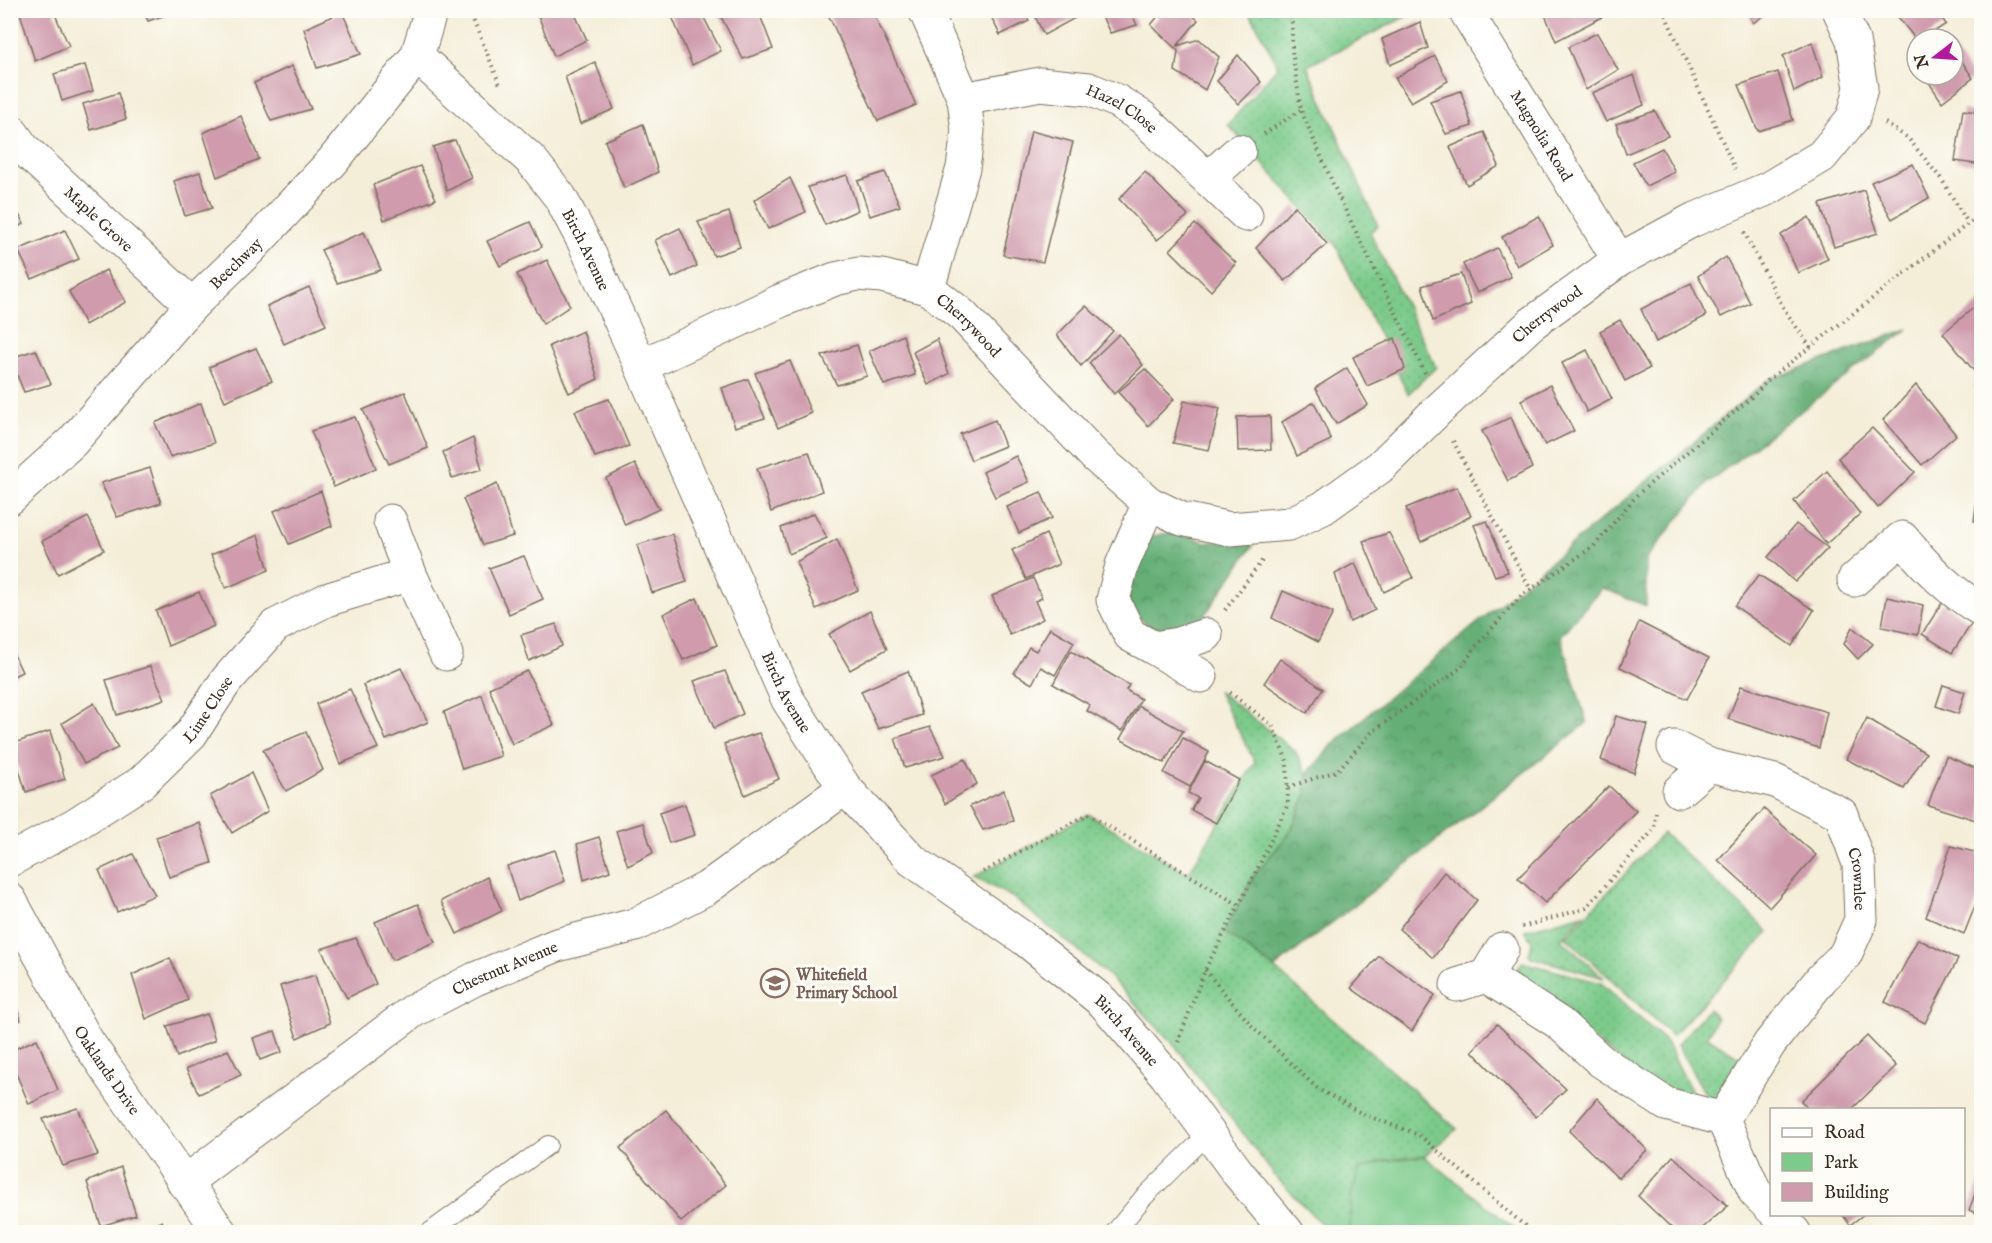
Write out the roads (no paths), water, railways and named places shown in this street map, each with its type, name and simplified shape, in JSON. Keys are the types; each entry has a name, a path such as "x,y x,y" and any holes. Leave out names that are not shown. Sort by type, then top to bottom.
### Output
{"street":[{"name":"Beechway","path":"10,498 72,442 192,305 250,249 332,162 417,56 431,10"},
{"path":"925,10 964,99 968,131 963,168 928,288"},
{"name":"Magnolia Road","path":"1465,10 1619,260"},
{"name":"Cherrywood","path":"641,366 780,301 835,279 858,274 882,276 928,288 962,315 1095,456 1149,503 1182,519 1230,529 1289,524 1323,508 1380,467 1531,324 1619,260 1692,221 1769,188 1822,156 1852,118 1861,88 1852,40 1839,10"},
{"name":"Birch Avenue","path":"417,56 532,161 560,197 583,240 641,366 788,700 845,788 912,860 1026,939 1103,1002 1166,1075 1238,1173 1287,1233"},
{"name":"Hazel Close","path":"964,99 1040,84 1089,89 1117,101 1142,117 1246,215"},
{"name":"Maple Grove","path":"10,130 23,148 192,305"},
{"path":"1208,179 1239,151"},
{"path":"1149,503 1122,565 1113,600 1130,634 1201,676"},
{"path":"390,521 410,574 446,654"},
{"path":"1854,580 1902,538 1929,571 1959,597 1982,610"},
{"name":"Lime Close","path":"10,860 76,824 142,782 191,734 226,681 275,626 326,600 410,574"},
{"path":"1154,648 1178,644 1206,635"},
{"name":"Crownlee","path":"1674,747 1709,765 1774,781 1841,814 1859,864 1861,920 1845,955 1822,978 1770,1043 1723,1119"},
{"path":"1679,791 1709,765"},
{"name":"Chestnut Avenue","path":"184,1183 413,1011 475,979 557,945 635,925 707,888 845,788"},
{"name":"Oaklands Drive","path":"10,900 87,1041 219,1233"},
{"path":"1481,970 1559,1023 1601,1060 1666,1104 1723,1119 1755,1192 1770,1207"},
{"path":"1777,1216 1794,1233"}],"lane":[{"path":"1115,1233 1143,1198 1209,1133"},
{"path":"430,1233 548,1145"}],"place":[{"name":"Whitefield Primary School","path":"775,983"}]}
